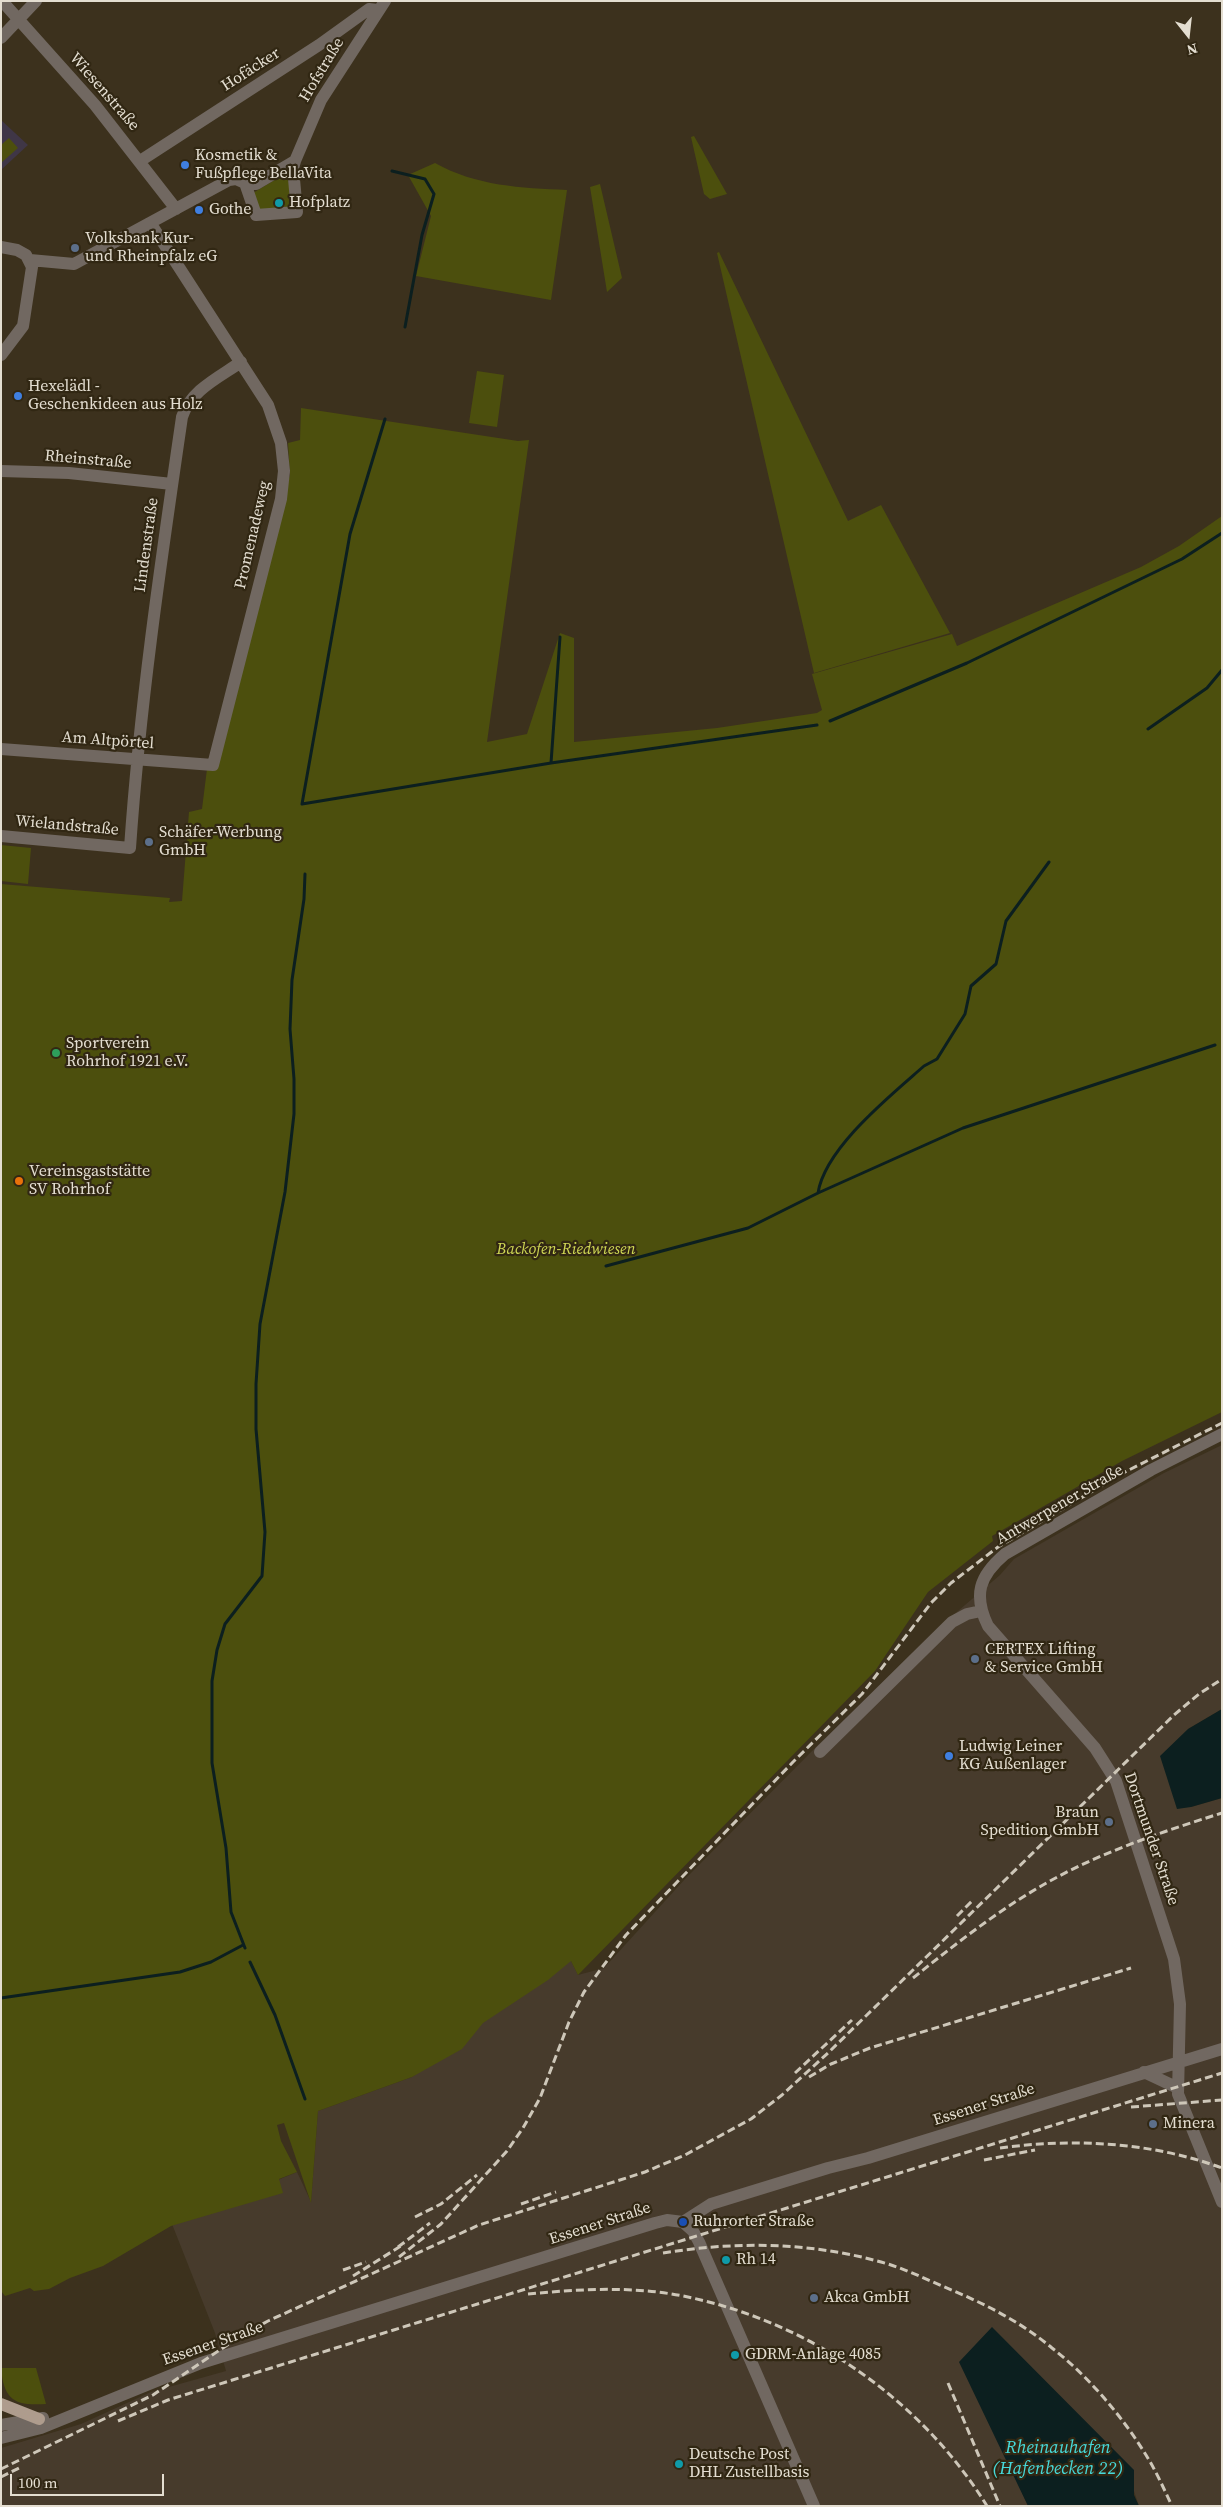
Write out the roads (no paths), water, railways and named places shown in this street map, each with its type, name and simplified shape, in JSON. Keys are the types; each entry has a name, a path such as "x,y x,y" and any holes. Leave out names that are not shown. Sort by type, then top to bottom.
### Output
{"main road":[{"path":"1,2404 7,2408 39,2419"}],"street":[{"name":"Wiesenstraße","path":"2,1 96,105 176,209"},
{"path":"1,38 36,1"},
{"name":"Hofäcker","path":"140,161 319,45 369,9 382,5"},
{"name":"Hofstraße","path":"246,183 256,215 297,212 293,168 320,100 382,5"},
{"path":"1,247 17,250 30,260 74,264 151,224 229,180 236,179 246,183 264,181 296,161"},
{"name":"Promenadeweg","path":"151,224 242,362 274,418 281,443 284,471 281,499 213,765"},
{"path":"1,355 23,326 32,278 30,260"},
{"name":"Lindenstraße","path":"130,848 136,760 147,658 182,418 186,405 194,394 242,362"},
{"name":"Rheinstraße","path":"1,471 69,473 172,484"},
{"name":"Am Altpörtel","path":"1,749 213,765"},
{"name":"Wielandstraße","path":"1,836 130,848"},
{"name":"Antwerpener Straße","path":"981,1612 979,1597 984,1578 990,1567 1005,1554 1152,1470 1222,1434"},
{"path":"820,1752 952,1622 967,1614 981,1612"},
{"name":"Dortmunder Straße","path":"981,1612 988,1626 1004,1646 1095,1748 1116,1781 1174,1959 1180,2004 1177,2062 1180,2102 1222,2202"},
{"name":"Essener Straße","path":"1,2438 41,2428 111,2402 201,2363 655,2223 667,2220 683,2222 718,2202 1222,2049"},
{"path":"1144,2072 1178,2088"},
{"path":"683,2222 693,2230 699,2242 814,2506"},
{"name":"Essener Straße","path":"1,2425 75,2414"}],"water":[{"path":"1222,1709 1222,1798 1177,1809 1160,1756 1188,1729"},
{"name":"Rheinauhafen (Hafenbecken 22)","path":"992,2327 1134,2470 1134,2495 1139,2506 1028,2506 959,2362"}],"waterway":[{"path":"392,171 425,179 434,194 422,235 405,327"},
{"path":"385,419 350,534 302,804 551,763"},
{"path":"830,721 967,663 1182,559 1222,533"},
{"path":"560,637 551,763 817,725"},
{"path":"1148,729 1207,688 1222,670"},
{"path":"818,1193 823,1176 833,1158 861,1124 924,1066 937,1059 965,1014 971,986 996,964 1006,921 1049,862"},
{"path":"245,1948 231,1912 226,1848 212,1763 212,1681 217,1650 225,1624 262,1576 265,1532 256,1429 256,1384 260,1324 285,1192 294,1114 294,1079 290,1029 292,980 304,899 305,874"},
{"path":"606,1266 748,1228 818,1193 963,1128 1215,1045"},
{"path":"1,1998 180,1972 211,1962 243,1945"},
{"path":"250,1962 275,2015 305,2099"}],"railway":[{"path":"399,2257 441,2224 507,2151 540,2098 569,2022 584,1992 626,1935 793,1762 862,1694 931,1603 951,1583 998,1547 1125,1472 1222,1423"},
{"path":"1,2469 153,2395 242,2335 268,2321 479,2225 645,2172 685,2155 751,2119 782,2095 829,2052 1174,1715 1199,1694 1222,1679"},
{"path":"913,1978 988,1920 1058,1877 1126,1846 1222,1813"},
{"path":"957,1916 972,1901"},
{"path":"809,2077 831,2064 870,2048 1131,1968"},
{"path":"795,2073 852,2020"},
{"path":"118,2421 168,2400 1222,2073"},
{"path":"1131,2107 1222,2100"},
{"path":"1000,2148 1056,2143 1112,2144 1168,2152 1222,2168"},
{"path":"984,2160 1035,2150"},
{"path":"415,2217 441,2204 477,2175"},
{"path":"521,2204 556,2192"},
{"path":"398,2247 430,2223"},
{"path":"353,2276 404,2244"},
{"path":"663,2253 748,2245 832,2251 888,2264 980,2303 1017,2323 1041,2339 1065,2359 1104,2397 1137,2440 1172,2506"},
{"path":"343,2270 366,2262"},
{"path":"528,2294 606,2289 664,2293 729,2308 774,2324 816,2345 857,2370 894,2399 929,2431 960,2467 987,2506"},
{"path":"948,2383 1000,2506"},
{"path":"1,2477 21,2467"}],"place":[{"name":"Kosmetik & Fußpflege BellaVita","path":"185,165"},
{"name":"Hofplatz","path":"279,203"},
{"name":"Gothe","path":"199,210"},
{"name":"Volksbank Kur- und Rheinpfalz eG","path":"75,248"},
{"name":"Hexelädl - Geschenkideen aus Holz","path":"18,396"},
{"name":"Schäfer-Werbung GmbH","path":"149,842"},
{"name":"Sportverein Rohrhof 1921 e.V.","path":"56,1053"},
{"name":"Vereinsgaststätte SV Rohrhof","path":"19,1181"},
{"name":"CERTEX Lifting & Service GmbH","path":"975,1659"},
{"name":"Ludwig Leiner KG Außenlager","path":"949,1756"},
{"name":"Braun Spedition GmbH","path":"1109,1822"},
{"name":"Minera","path":"1153,2124"},
{"name":"Ruhrorter Straße","path":"683,2222"},
{"name":"Rh 14","path":"726,2260"},
{"name":"Akca GmbH","path":"814,2298"},
{"name":"GDRM-Anlage 4085","path":"735,2355"},
{"name":"Deutsche Post DHL Zustellbasis","path":"679,2464"}],"park label":[{"name":"Backofen-Riedwiesen","path":"566,1250"}]}
